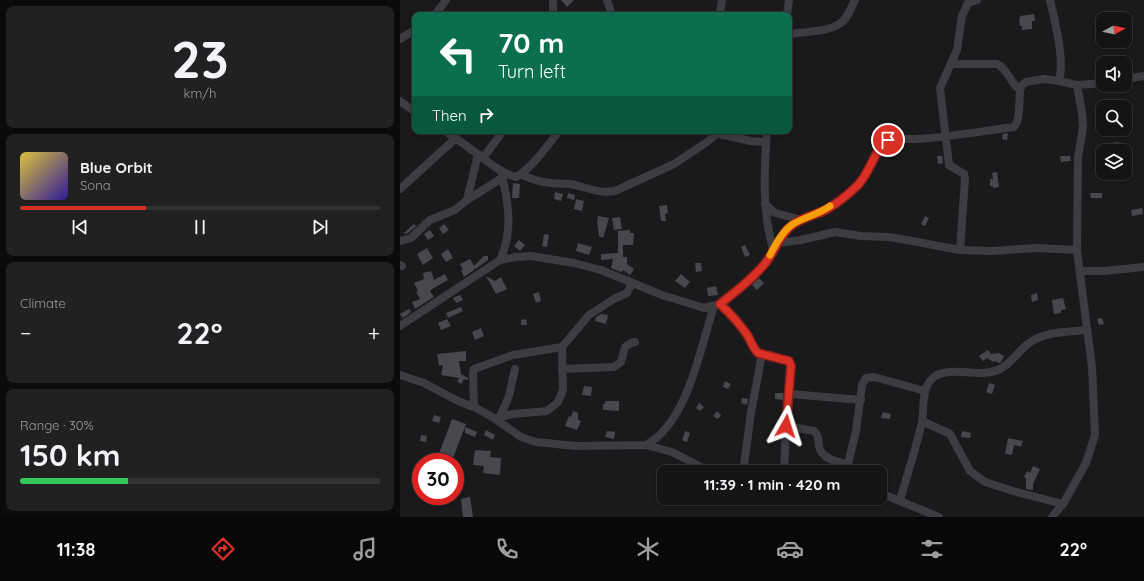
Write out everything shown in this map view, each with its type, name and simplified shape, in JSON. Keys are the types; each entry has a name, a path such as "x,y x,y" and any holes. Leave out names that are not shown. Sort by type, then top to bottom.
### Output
{"street":[{"path":"438,12 446,0"},
{"path":"553,0 553,12"},
{"path":"606,0 611,12"},
{"path":"720,12 722,0"},
{"path":"787,12 789,0"},
{"path":"792,34 827,29 840,24 855,0"},
{"path":"960,250 965,179 964,174 949,165 940,100 940,88 957,50 962,16 968,3 977,0"},
{"path":"1050,0 1059,42 1061,73 1059,80"},
{"path":"401,37 412,32"},
{"path":"951,64 997,64 1003,66 1009,78 1020,90"},
{"path":"1132,79 1144,76"},
{"path":"400,326 469,282 500,260 531,256 545,257 601,270 662,295 704,308 717,305 757,273 768,260 787,229 793,224 823,211 858,185 865,175 878,149 888,140 896,138 916,139 946,136 1014,127 1018,122 1020,90 1022,85 1026,82 1044,79 1059,80 1077,85 1096,84"},
{"path":"1052,517 1063,504 1086,463 1095,435 1094,397 1078,250 1078,158 1083,127 1077,85"},
{"path":"400,101 412,110"},
{"path":"450,134 481,156 502,175 508,202 508,228 505,250 500,260"},
{"path":"467,200 481,156 500,134"},
{"path":"400,241 411,238 430,220 455,210 502,175 516,177 521,174 548,145 556,134"},
{"path":"521,174 531,179 550,183 567,184 605,193 615,191 674,164 716,134"},
{"path":"726,134 751,141 766,142"},
{"path":"767,134 765,204 770,236 776,246"},
{"path":"400,189 456,138"},
{"path":"765,204 775,213 802,220"},
{"path":"776,246 835,232 912,241 960,250 992,252 1036,248 1078,250"},
{"path":"1080,271 1104,272 1144,267"},
{"path":"497,418 514,414 547,411 558,402 563,390 562,347 589,315 614,299 627,293 632,283"},
{"path":"717,305 736,318 754,349 762,354 789,361 791,366 790,394 786,426 784,465"},
{"path":"646,445 661,435 680,407 690,386 717,305"},
{"path":"900,500 922,421 925,391 927,384 931,380 936,376 946,373 958,372 980,374 991,372 1006,365 1028,344 1044,334 1087,330"},
{"path":"562,369 599,368 618,365 621,362 625,347 635,342"},
{"path":"474,407 474,369 513,355 562,347"},
{"path":"744,465 751,413 762,354"},
{"path":"497,418 509,396 515,369"},
{"path":"400,375 424,383 458,401 497,418 521,437 536,442 576,446 646,445 672,452 697,465"},
{"path":"848,465 856,431 862,384 866,378 874,377 925,391"},
{"path":"790,394 861,400"},
{"path":"922,421 950,434 970,471 985,482 1063,504"},
{"path":"786,426 814,431 819,437 819,447 823,454 842,465"},
{"path":"887,495 939,517"}],"building":[{"path":"561,0 574,0 567,7"},
{"path":"1034,14 1035,21 1032,21 1032,29 1022,30 1019,19 1020,16"},
{"path":"1008,133 1007,140 1002,139 1003,134"},
{"path":"1114,142 1123,143 1123,144 1114,144"},
{"path":"937,156 942,156 943,163 938,164"},
{"path":"1060,156 1070,156 1071,161 1061,162"},
{"path":"997,172 999,187 993,188 993,186 990,186 990,179 993,179 992,173"},
{"path":"513,183 520,184 519,198 512,198"},
{"path":"555,192 563,194 561,201 554,199"},
{"path":"568,193 575,195 574,200 567,198"},
{"path":"1090,193 1102,193 1102,198 1091,198"},
{"path":"576,199 584,201 582,211 574,209"},
{"path":"667,205 668,213 665,214 666,221 661,221 659,206"},
{"path":"1142,208 1143,214 1132,216 1131,210"},
{"path":"598,216 609,218 603,238 599,236 597,222"},
{"path":"925,216 929,218 925,226 921,224"},
{"path":"620,217 622,229 614,230 612,218"},
{"path":"414,224 416,226 408,233 403,234"},
{"path":"444,224 449,230 443,234 439,228"},
{"path":"430,230 434,236 428,240 424,234"},
{"path":"630,230 630,233 634,233 633,245 623,245 623,257 627,257 627,264 634,269 630,275 623,270 622,272 611,268 613,259 601,260 601,254 618,253 618,231"},
{"path":"544,234 549,235 547,247 542,246"},
{"path":"519,240 525,245 520,251 514,246"},
{"path":"578,243 592,247 589,255 576,251"},
{"path":"745,245 750,255 745,257 741,247"},
{"path":"427,248 433,258 423,265 417,254"},
{"path":"448,249 453,258 446,262 441,254"},
{"path":"484,256 488,256 488,260 464,277 460,264 470,259 474,266"},
{"path":"695,263 701,263 702,271 696,272"},
{"path":"431,271 434,280 445,274 448,280 432,289 430,291 434,297 415,309 412,302 420,299 416,292 418,291 414,283 424,279 423,273"},
{"path":"681,274 690,282 685,288 675,281"},
{"path":"486,276 495,281 501,277 507,289 496,294"},
{"path":"759,278 764,283 757,290 752,285"},
{"path":"716,286 718,295 708,296 707,288"},
{"path":"539,292 541,301 536,303 533,294"},
{"path":"1037,293 1038,300 1032,302 1031,295"},
{"path":"460,295 463,300 456,303 453,298"},
{"path":"1063,298 1066,309 1061,310 1061,313 1054,314 1052,300"},
{"path":"461,307 463,311 448,318 446,313"},
{"path":"409,309 411,312 403,318 400,314"},
{"path":"601,314 608,315 606,324 595,321 596,317"},
{"path":"1102,318 1104,324 1099,325 1097,319"},
{"path":"447,319 451,326 441,330 438,323"},
{"path":"526,319 527,325 521,325 521,320"},
{"path":"481,328 484,336 475,340 472,332"},
{"path":"988,350 991,354 999,353 1004,356 1001,362 993,362 987,358 983,361 979,356"},
{"path":"466,351 466,361 459,361 461,374 468,378 468,380 464,379 461,384 457,381 459,378 441,375 443,365 439,366 437,354"},
{"path":"725,381 731,384 728,389 723,387"},
{"path":"989,383 995,385 992,394 986,392"},
{"path":"584,386 592,387 591,396 582,395"},
{"path":"775,393 783,393 783,400 775,399"},
{"path":"742,398 748,399 747,405 741,403"},
{"path":"605,401 619,401 619,411 603,410 603,404 605,404"},
{"path":"699,403 704,407 700,411 696,408"},
{"path":"573,411 578,413 578,420 581,421 577,430 565,426"},
{"path":"717,411 721,415 718,419 713,416"},
{"path":"883,412 891,414 890,419 881,418"},
{"path":"434,415 441,417 439,423 432,421"},
{"path":"452,419 466,424 455,453 439,453"},
{"path":"465,427 477,432 475,437 465,433"},
{"path":"486,430 495,435 493,440 484,435"},
{"path":"607,431 615,432 614,439 605,437"},
{"path":"685,431 690,433 687,442 682,440"},
{"path":"962,431 971,433 970,438 961,437"},
{"path":"421,435 427,436 426,442 420,441"},
{"path":"1008,438 1023,441 1021,447 1014,445 1012,455 1005,454"},
{"path":"475,450 491,451 490,457 501,458 500,475 483,473 484,466 473,465"},
{"path":"1033,466 1040,469 1033,484 1033,490 1026,489 1026,478 1024,477 1027,471 1030,473"},
{"path":"470,497 473,517 463,517 462,505 464,505 464,498"}],"slow traffic":[{"path":"770,255 787,229 793,224 823,211 830,206"}],"route":[{"path":"786,426 790,394 791,366 789,361 758,353 754,349 736,318 720,304 757,273 768,260 787,229 793,224 823,211 858,185 865,175 878,149 888,140"}]}
